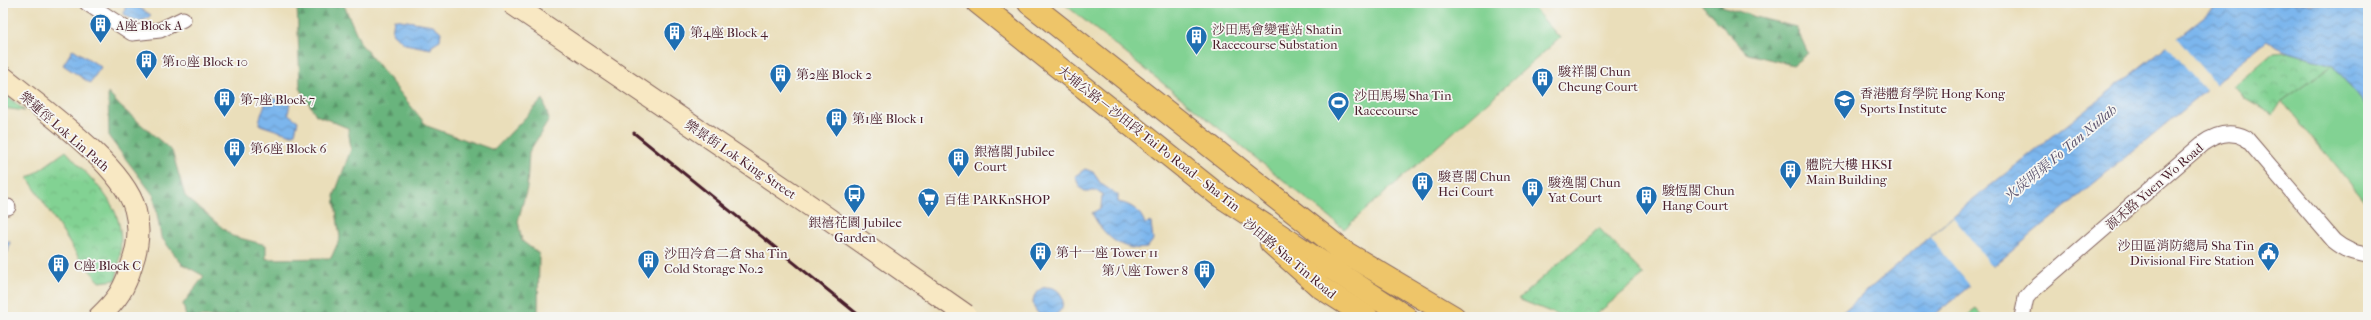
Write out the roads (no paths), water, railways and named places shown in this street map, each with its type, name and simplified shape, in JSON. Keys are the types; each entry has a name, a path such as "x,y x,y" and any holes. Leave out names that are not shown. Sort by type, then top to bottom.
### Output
{"highway":[{"name":"大埔公路－沙田段 Tai Po Road – Sha Tin","path":"978,3 1217,194 1406,317"},
{"path":"1029,3 1337,247 1454,317"},
{"name":"沙田路 Sha Tin Road","path":"1217,194 1320,287 1367,317"}],"street":[{"path":"87,3 132,33 160,30 183,19"},
{"name":"樂景街 Lok King Street","path":"511,3 809,205 968,317"},
{"name":"樂蓮徑 Lok Lin Path","path":"3,77 104,162 125,187 135,209 138,229 133,261 125,287 114,303 100,317"},
{"name":"源禾路 Yuen Wo Road","path":"2022,317 2026,298 2032,292 2202,144 2220,134 2239,134 2246,138 2334,241 2342,248 2354,253 2368,255"}],"water":[{"path":"126,3 132,3 151,15 145,20 134,20 124,14"},
{"name":"火炭明渠 Fo Tan Nullah","path":"2221,3 2368,3 2368,108 2332,65 2288,52 2276,47 2267,40 1932,317 1837,317 1967,204"},
{"path":"394,19 433,25 441,32 440,40 432,45 431,49 405,44 392,33"},
{"path":"73,49 101,67 90,83 63,65"},
{"path":"269,97 290,103 288,114 298,121 295,133 291,135 260,125 259,121 267,98"},
{"path":"1085,169 1093,172 1101,184 1118,195 1118,202 1127,204 1135,209 1141,215 1145,224 1151,222 1153,240 1147,248 1138,249 1121,244 1107,235 1096,221 1092,213 1101,208 1102,194 1098,191 1085,191 1080,188 1075,176"},
{"path":"3,241 10,242 8,252 4,252 3,256"},
{"path":"1048,287 1054,288 1062,296 1062,308 1054,316 1048,317 1042,316 1034,308 1033,302 1034,296 1042,288"}],"railway":[{"path":"634,133 861,317"}],"place":[{"name":"A座 Block A","path":"100,44"},
{"name":"第4座 Block 4","path":"675,52"},
{"name":"沙田馬會變電站 Shatin Racecourse Substation","path":"1197,56"},
{"name":"第10座 Block 10","path":"147,80"},
{"name":"第2座 Block 2","path":"781,94"},
{"name":"駿祥閣 Chun Cheung Court","path":"1543,98"},
{"name":"第7座 Block 7","path":"224,118"},
{"name":"香港體育學院 Hong Kong Sports Institute","path":"1844,120"},
{"name":"沙田馬場 Sha Tin Racecourse","path":"1338,122"},
{"name":"第1座 Block 1","path":"836,138"},
{"name":"第6座 Block 6","path":"234,168"},
{"name":"銀禧閣 Jubilee Court","path":"959,178"},
{"name":"體院大樓 HKSI Main Building","path":"1791,190"},
{"name":"駿喜閣 Chun Hei Court","path":"1423,202"},
{"name":"駿逸閣 Chun Yat Court","path":"1533,208"},
{"name":"銀禧花園 Jubilee Garden","path":"855,214"},
{"name":"駿恆閣 Chun Hang Court","path":"1646,216"},
{"name":"百佳 PARKnSHOP","path":"928,218"},
{"name":"第十一座 Tower 11","path":"1040,272"},
{"name":"沙田區消防總局 Sha Tin Divisional Fire Station","path":"2269,272"},
{"name":"沙田冷倉二倉 Sha Tin Cold Storage No.2","path":"648,280"},
{"name":"C座 Block C","path":"58,284"},
{"name":"第八座 Tower 8","path":"1204,290"}]}
